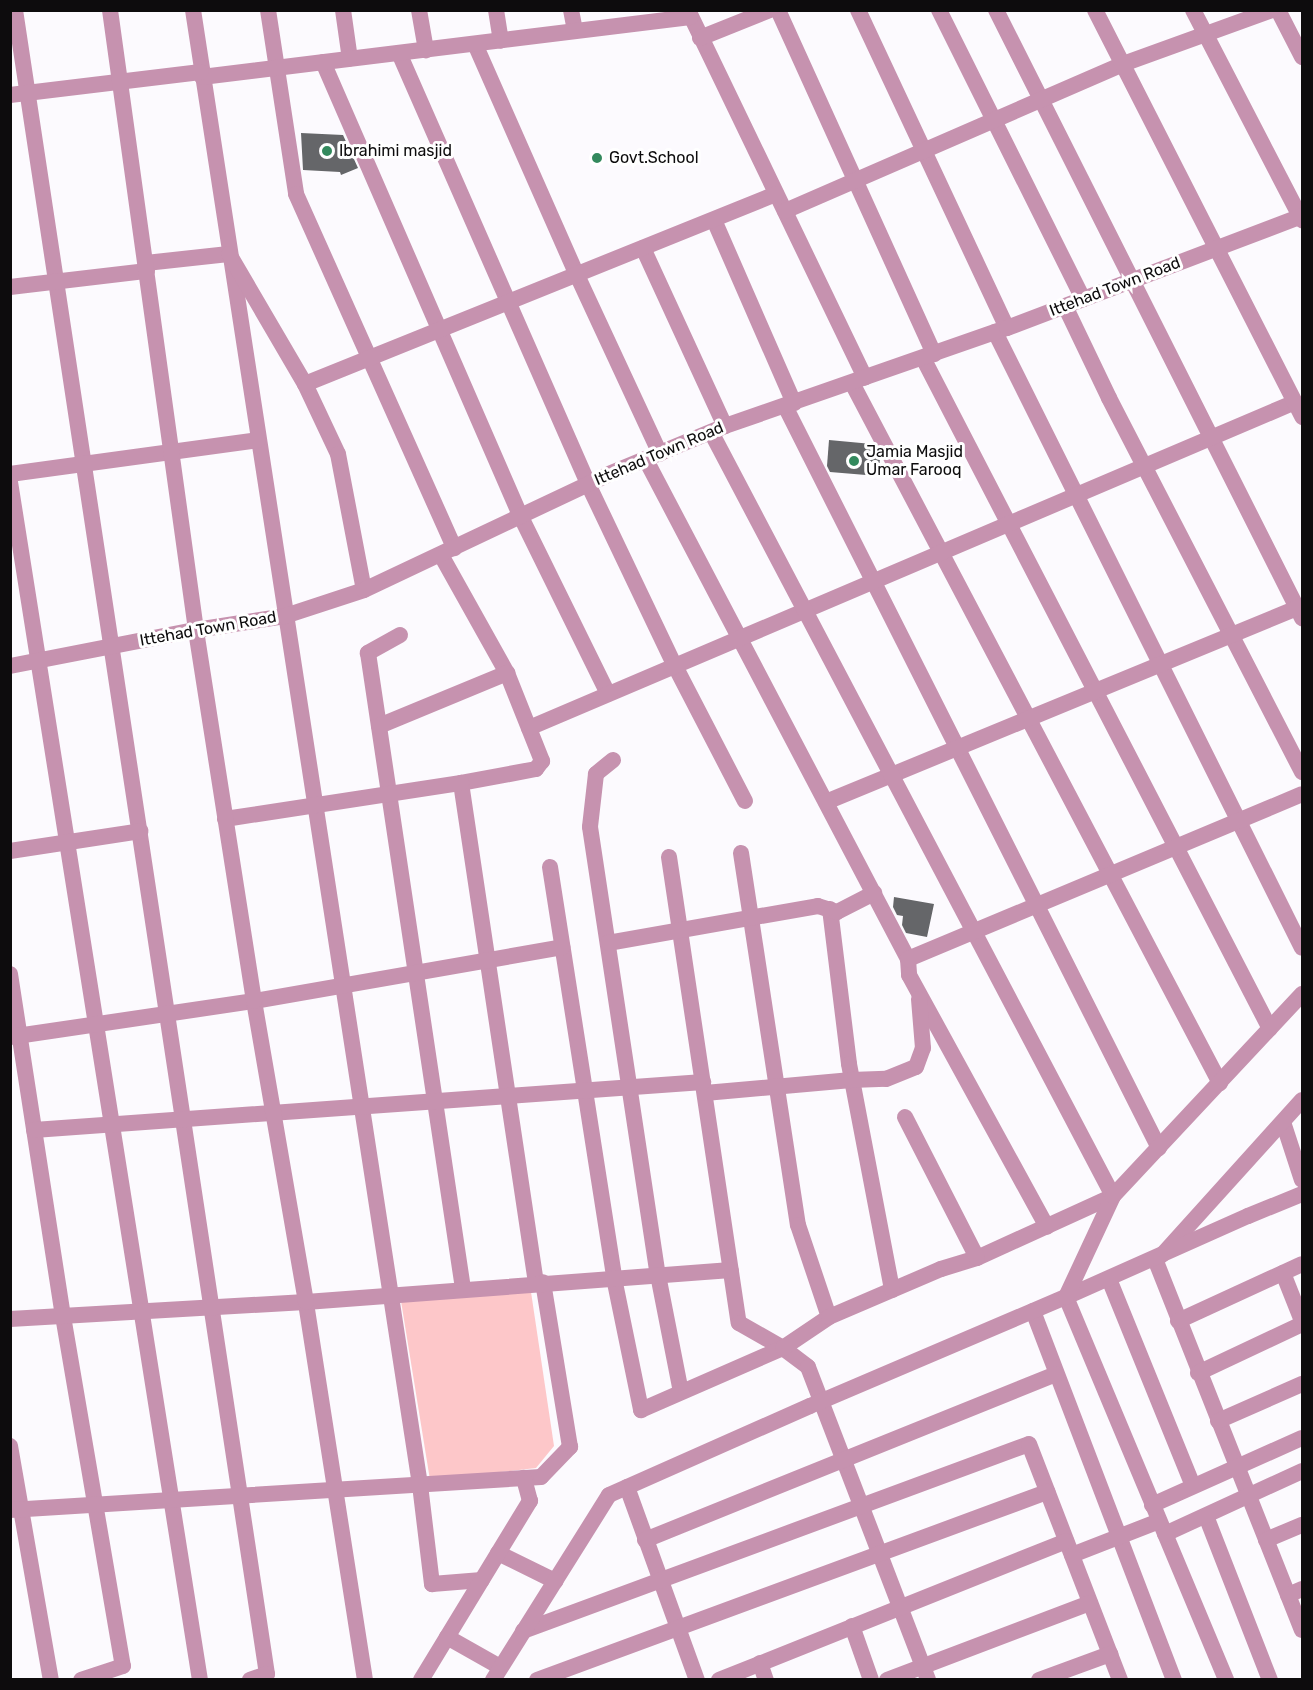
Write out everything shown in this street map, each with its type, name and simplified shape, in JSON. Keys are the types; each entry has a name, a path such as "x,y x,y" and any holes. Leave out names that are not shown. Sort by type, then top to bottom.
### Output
{"street":[{"path":"15,10 267,1674 250,1680"},
{"path":"110,10 196,630 254,1001 306,1302 364,1680"},
{"path":"193,10 201,75 420,1485 432,1584 482,1580"},
{"path":"225,819 461,783 536,769 542,761 507,673 448,551 371,358 296,194 268,10"},
{"path":"343,10 350,59"},
{"path":"419,10 426,50"},
{"path":"496,10 501,40"},
{"path":"571,10 575,32"},
{"path":"700,38 770,10"},
{"path":"778,10 855,180 928,356 1008,524 1270,1029"},
{"path":"858,10 925,150 1001,330 1077,495 1302,948"},
{"path":"939,10 1083,299"},
{"path":"826,802 1231,635 1301,611 996,10"},
{"path":"529,728 1212,437 1299,408 1095,10"},
{"path":"1193,10 1302,218"},
{"path":"784,211 1123,64 1272,10"},
{"path":"1278,10 1302,57"},
{"path":"10,95 277,68 575,32 689,14 784,211 859,381 941,553 1220,1083"},
{"path":"476,44 577,275 653,457 739,639 908,959 909,975 1047,1227"},
{"path":"399,53 588,484 675,666 745,801"},
{"path":"324,62 521,517 608,694"},
{"path":"305,384 776,194"},
{"name":"Ittehad Town Road","path":"10,666 196,630 285,616 364,590 588,484 718,429 1001,330 1302,218"},
{"path":"714,220 790,404 873,581 1159,1148"},
{"path":"644,248 718,429 805,611 1113,1196"},
{"path":"10,287 229,254"},
{"path":"229,254 305,384 338,454 364,590"},
{"path":"1065,306 1302,772"},
{"path":"10,474 170,450 258,440"},
{"path":"10,482 200,1680"},
{"path":"400,635 368,653 463,1289"},
{"path":"379,726 507,673"},
{"path":"613,760 596,774 590,827 658,1275 681,1392"},
{"path":"16,1510 541,1477 570,1447 508,1096 461,783"},
{"path":"908,959 1302,794"},
{"path":"10,851 140,831"},
{"path":"741,853 798,1225 830,1317"},
{"path":"669,857 739,1323 783,1348 808,1367 925,1673"},
{"path":"550,867 614,1278 641,1410 783,1348 830,1317 941,1269 977,1258 1113,1196"},
{"path":"608,943 818,906 837,912 874,893"},
{"path":"830,909 851,1080 892,1290"},
{"path":"15,1036 254,1001 562,947"},
{"path":"10,974 15,1036 34,1130 63,1316 123,1666 81,1680"},
{"path":"34,1130 630,1088 777,1088 851,1080 886,1079 916,1066 923,1048 919,993"},
{"path":"1226,1680 1066,1297 1113,1196 1302,994"},
{"path":"1158,1258 1302,1100"},
{"path":"905,1117 977,1258"},
{"path":"1283,1122 1302,1180"},
{"path":"447,1637 497,1673 609,1495 1302,1194"},
{"path":"1158,1258 1178,1321 1236,1468 1266,1540 1295,1592 1302,1630"},
{"path":"1178,1321 1302,1264"},
{"path":"10,1319 306,1302 731,1270"},
{"path":"1198,1373 1302,1322 1283,1273"},
{"path":"1109,1279 1193,1486"},
{"path":"1033,1311 1174,1680"},
{"path":"645,1540 1056,1374"},
{"path":"1218,1421 1302,1384"},
{"path":"1152,1505 1302,1438"},
{"path":"523,1631 1029,1444 1120,1680"},
{"path":"10,1446 16,1510 51,1680"},
{"path":"719,1680 900,1607 1069,1548 1206,1516 1302,1471"},
{"path":"421,1680 530,1501 524,1478"},
{"path":"627,1487 697,1680"},
{"path":"537,1680 1047,1492"},
{"path":"1206,1516 1270,1680"},
{"path":"1266,1540 1302,1525"},
{"path":"498,1553 555,1581"},
{"path":"887,1680 925,1673 1090,1603"},
{"path":"852,1626 871,1680"},
{"path":"1039,1680 1110,1654"},
{"path":"760,1663 766,1680"}],"shaded area":[{"path":"531,1292 554,1446 536,1468 430,1480 401,1301"}],"building":[{"name":"Ibrahimi masjid","path":"301,133 343,135 358,168 341,175 340,172 303,170"},
{"name":"Jamia Masjid Umar Farooq","path":"829,440 872,444 880,459 878,476 830,472 827,466"},
{"path":"894,897 934,904 927,937 906,933 902,925 903,916 897,915 893,907"}],"place":[{"name":"Ibrahimi masjid","path":"327,151"},
{"name":"Govt.School","path":"597,158"},
{"name":"Jamia Masjid Umar Farooq","path":"854,461"}]}
